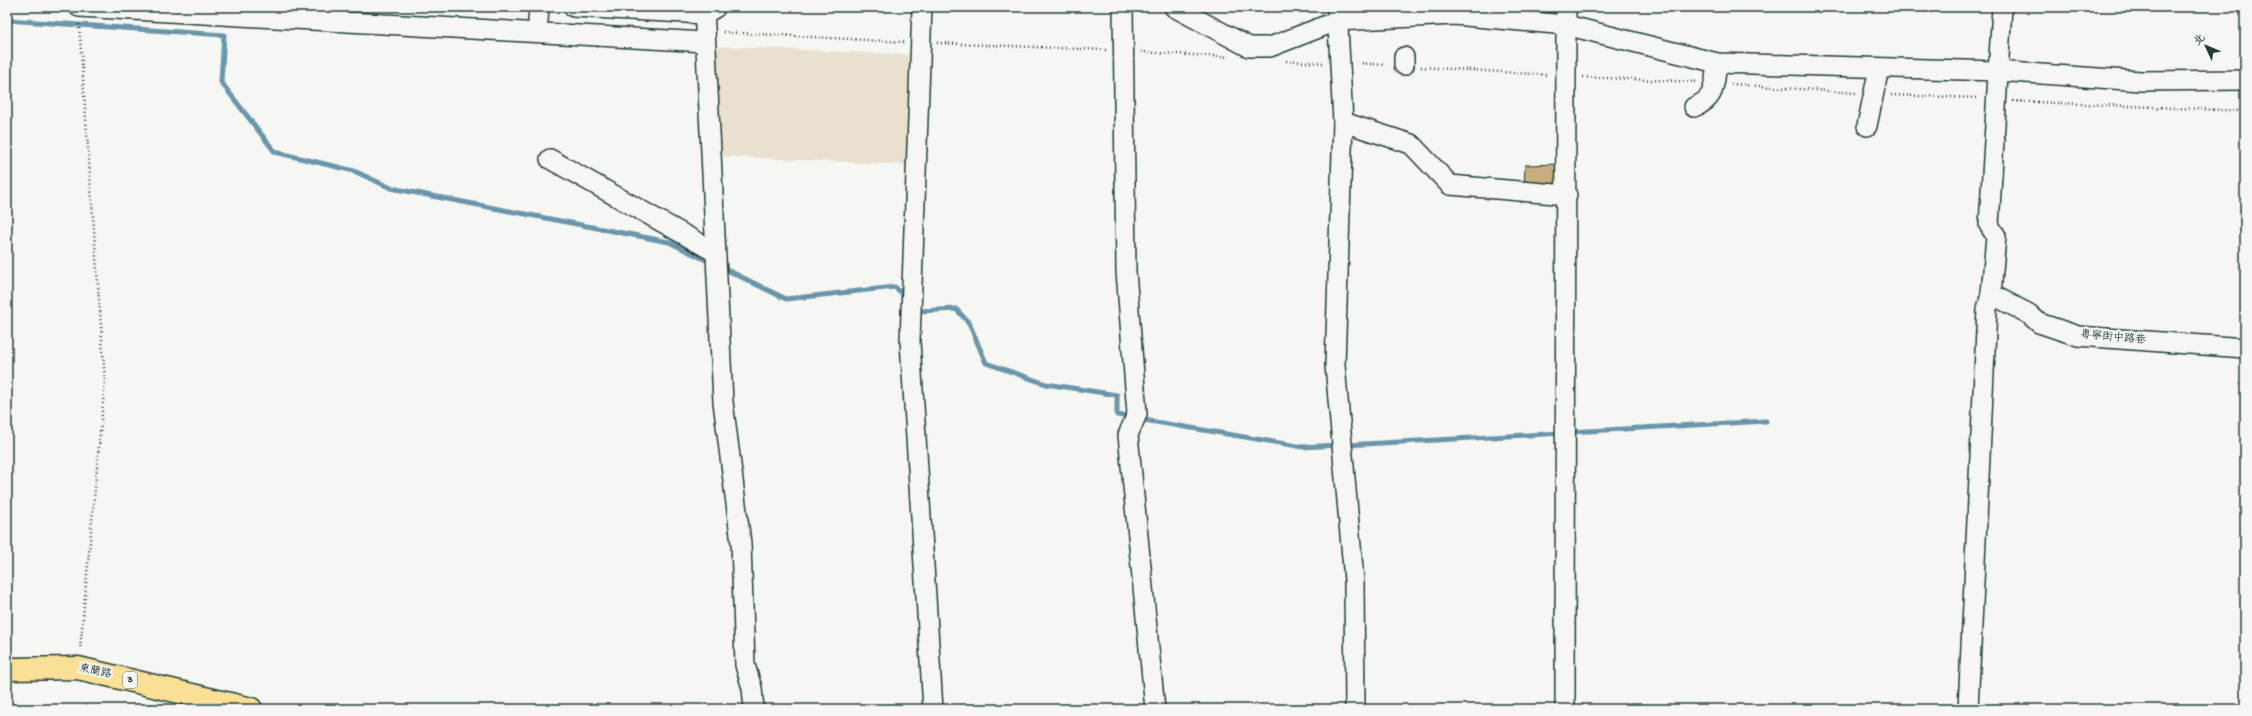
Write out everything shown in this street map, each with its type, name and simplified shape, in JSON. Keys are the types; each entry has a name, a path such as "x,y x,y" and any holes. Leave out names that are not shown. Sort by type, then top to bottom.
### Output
{"main road":[{"name":"東蘭路","path":"7,669 78,668 251,709"}],"street":[{"path":"573,7 707,20"},
{"path":"922,7 910,341 933,709"},
{"path":"1123,7 1126,271 1137,414 1128,435 1155,709"},
{"path":"1174,7 1248,47 1270,47 1337,14 1566,16 1717,63 1997,71 2141,81 2245,80"},
{"path":"1968,709 1987,308 1992,294 1996,236 1990,225 1997,71 2002,7"},
{"path":"1337,14 1343,122 1335,365 1354,580 1356,709"},
{"path":"79,15 707,20"},
{"path":"1564,709 1567,195 1566,16"},
{"path":"707,20 715,252 723,402 741,543 745,665 752,688 754,709"},
{"path":"1694,107 1704,104 1712,95 1717,63"},
{"path":"1867,126 1879,68"},
{"path":"1343,122 1411,144 1450,185 1567,195"},
{"path":"550,159 715,252"},
{"name":"粵寧街中路巷","path":"1992,294 2029,314 2039,323 2078,336 2245,348"}],"path":[{"path":"78,668 105,382 79,15"},
{"path":"707,20 921,43 1124,50 1232,57"},
{"path":"1279,60 1325,63"},
{"path":"1353,63 1404,61 1566,76 1714,83 1874,94 1982,98"},
{"path":"2013,101 2245,111"}],"shaded area":[{"path":"709,46 917,55 913,165 713,156"}],"building":[{"path":"1531,7 1563,7 1563,12 1531,12"},
{"path":"1560,164 1561,190 1524,186 1525,165"}],"waterway":[{"path":"7,20 224,35 221,82 275,152 354,171 391,188 669,242 712,263"},
{"path":"721,267 786,299 895,287 907,298"},
{"path":"917,308 920,311 956,309 969,323 986,363 1046,384 1117,395 1117,415 1131,417"},
{"path":"1138,419 1303,447 1338,445"},
{"path":"1570,432 1766,421"},
{"path":"1346,445 1562,433"}]}
